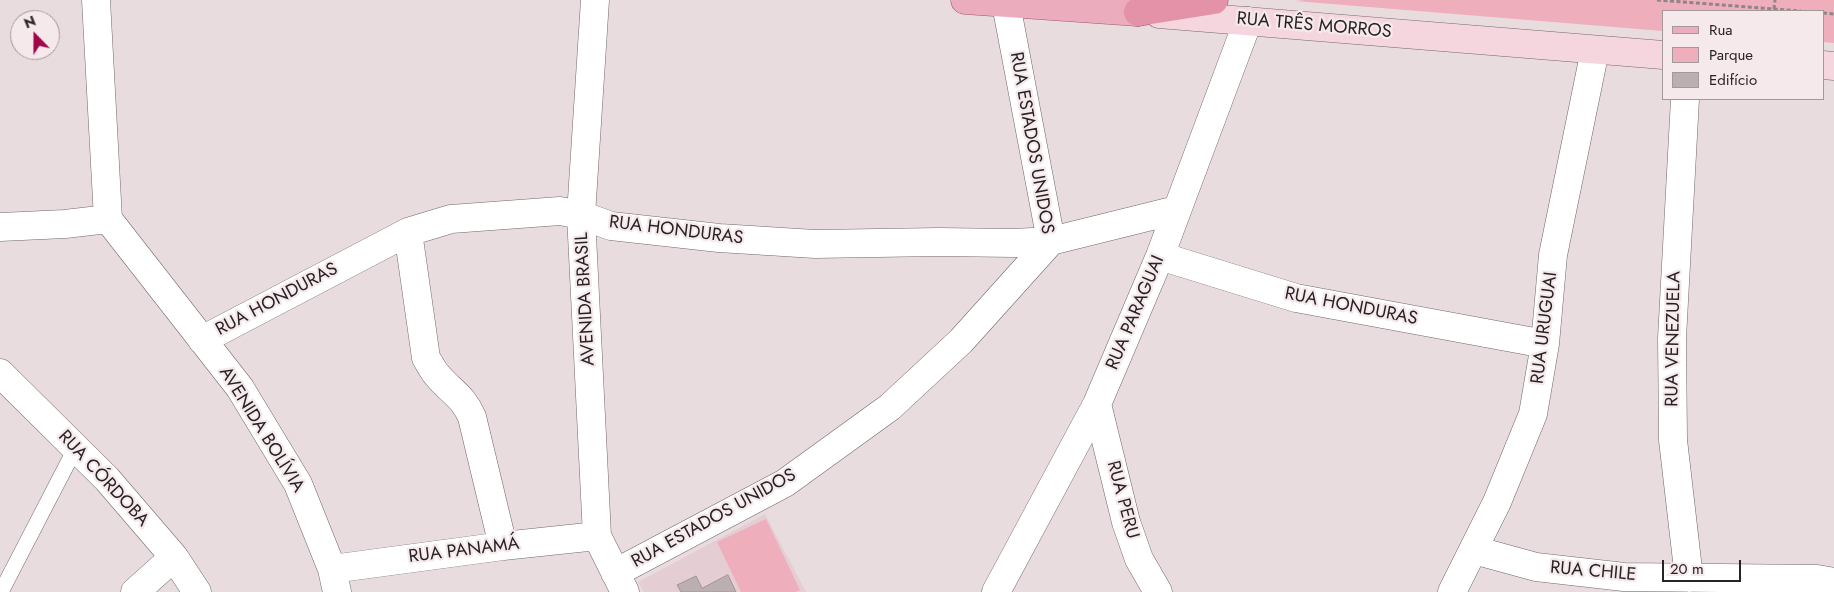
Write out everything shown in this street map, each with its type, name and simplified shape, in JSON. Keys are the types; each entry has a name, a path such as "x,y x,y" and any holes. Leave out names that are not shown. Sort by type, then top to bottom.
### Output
{"highway":[{"path":"1138,12 1214,0"}],"main road":[{"name":"RUA TRÊS MORROS","path":"965,0 1138,12 1662,55"}],"street":[{"path":"0,227 65,224 108,219 96,0"},
{"name":"AVENIDA BRASIL","path":"595,0 582,215 597,536 620,583"},
{"name":"RUA ESTADOS UNIDOS","path":"620,583 786,483 890,407 961,341 1050,241 1006,4"},
{"name":"RUA PARAGUAI","path":"996,592 1097,404 1160,256 1248,21"},
{"name":"RUA URUGUAI","path":"1452,592 1498,502 1533,414 1545,344 1553,255 1596,50"},
{"name":"RUA VENEZUELA","path":"1685,100 1672,338 1674,440 1689,578"},
{"name":"RUA HONDURAS","path":"202,340 408,232 451,219 560,211 582,215 611,226 719,238 805,244 1014,243 1050,241 1176,210"},
{"name":"AVENIDA BOLÍVIA","path":"108,219 240,388 298,484 334,580"},
{"path":"408,232 426,358 436,375 460,397 472,417 504,546"},
{"name":"RUA HONDURAS","path":"1160,256 1296,298 1545,344"},
{"name":"RUA CÓRDOBA","path":"0,373 107,479 174,557 197,592"},
{"name":"RUA PERU","path":"1097,404 1126,522 1139,559 1158,592"},
{"name":"RUA PANAMÁ","path":"334,580 504,546 597,536"},
{"name":"RUA CHILE","path":"1474,550 1536,567 1625,584 1689,578 1823,584"},
{"path":"135,592 174,557"}],"lane":[{"path":"1,592 76,448"}],"path":[{"path":"1657,0 1774,10 1775,0"}],"shaded area":[{"path":"765,514 806,592 644,592 638,582"}],"green space":[{"path":"1834,0 1834,43 1824,42 1824,10 1662,10 1662,31 1295,1"},
{"path":"766,519 800,590 796,592 741,592 717,542"}],"building":[{"path":"728,575 736,592 681,592 677,585 696,576 702,588"}]}
